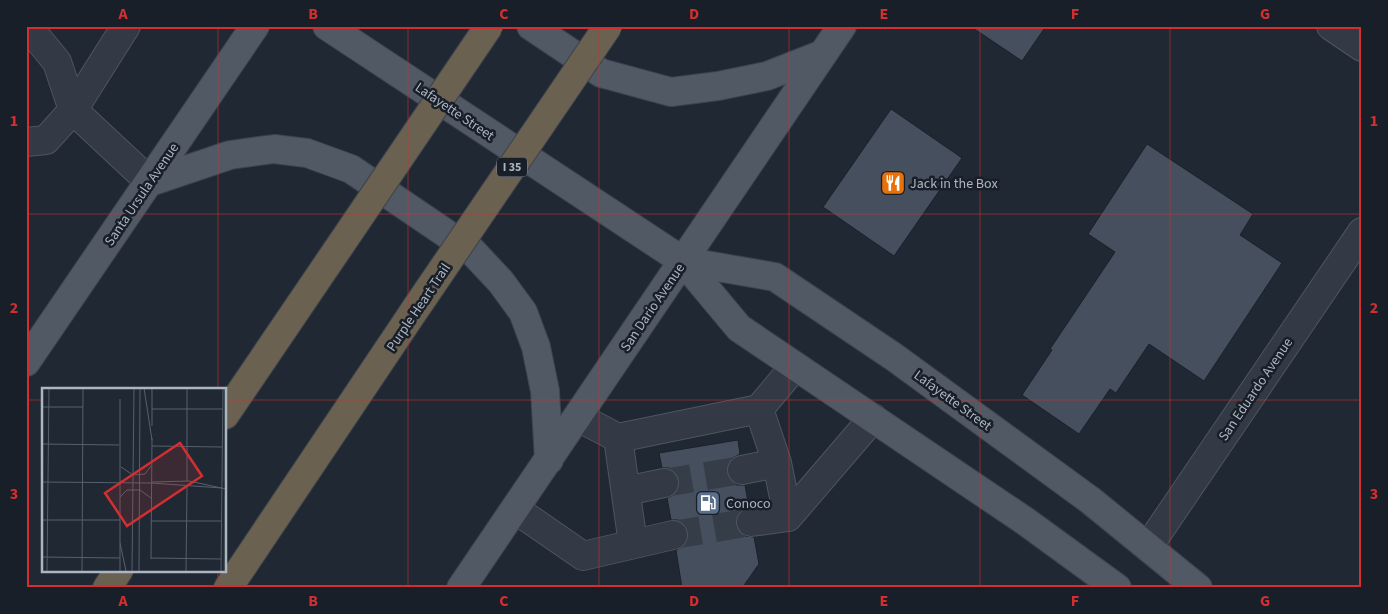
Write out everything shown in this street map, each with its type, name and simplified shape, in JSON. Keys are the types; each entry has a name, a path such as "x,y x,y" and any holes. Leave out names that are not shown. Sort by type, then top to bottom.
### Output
{"highway":[{"path":"226,414 489,26"},
{"name":"Purple Heart Trail","path":"228,588 608,26"},
{"path":"107,588 118,572"}],"main road":[{"name":"Santa Ursula Avenue","path":"26,362 255,26"},
{"name":"Lafayette Street","path":"327,26 683,261 739,328 1025,521 1118,588"},
{"path":"531,26 601,73 671,92 718,86 767,76 822,54"},
{"name":"San Dario Avenue","path":"461,588 842,26"},
{"path":"150,182 230,156 274,149 307,153 351,169 472,251 501,282 523,312 536,347 545,391 549,460"},
{"name":"Lafayette Street","path":"683,261 774,277 902,362 1090,500 1198,588"}],"street":[{"path":"26,142 46,140 73,110 126,26"},
{"path":"1331,26 1362,47"},
{"path":"33,30 57,62 73,110 150,182"},
{"name":"San Eduardo Avenue","path":"1148,547 1362,232"},
{"path":"578,417 618,438 759,409 795,366"},
{"path":"759,409 777,463 788,517"},
{"path":"751,522 788,517 873,418"},
{"path":"618,438 633,544"},
{"path":"742,470 777,463"},
{"path":"626,491 664,483"},
{"path":"515,509 583,556 674,535"}],"building":[{"path":"970,26 1046,26 1022,61"},
{"name":"Jack in the Box","path":"891,109 962,158 894,256 823,207"},
{"path":"1147,144 1253,214 1240,235 1282,263 1204,381 1149,344 1116,393 1110,389 1079,434 1022,395 1052,350 1050,349 1115,252 1088,234"},
{"name":"Conoco","path":"738,440 740,454 731,459 727,465 727,473 731,481 737,485 745,485 749,507 742,509 737,516 736,525 738,531 745,536 754,537 759,564 742,588 682,588 676,550 684,546 688,539 688,532 684,524 678,520 671,520 667,498 675,494 679,488 679,480 675,472 669,468 662,468 659,453"}],"tunnel":[{"path":"664,483 742,470"},
{"path":"673,535 751,522"}],"place":[{"name":"Jack in the Box","path":"893,183"},
{"name":"Conoco","path":"708,503"}]}
